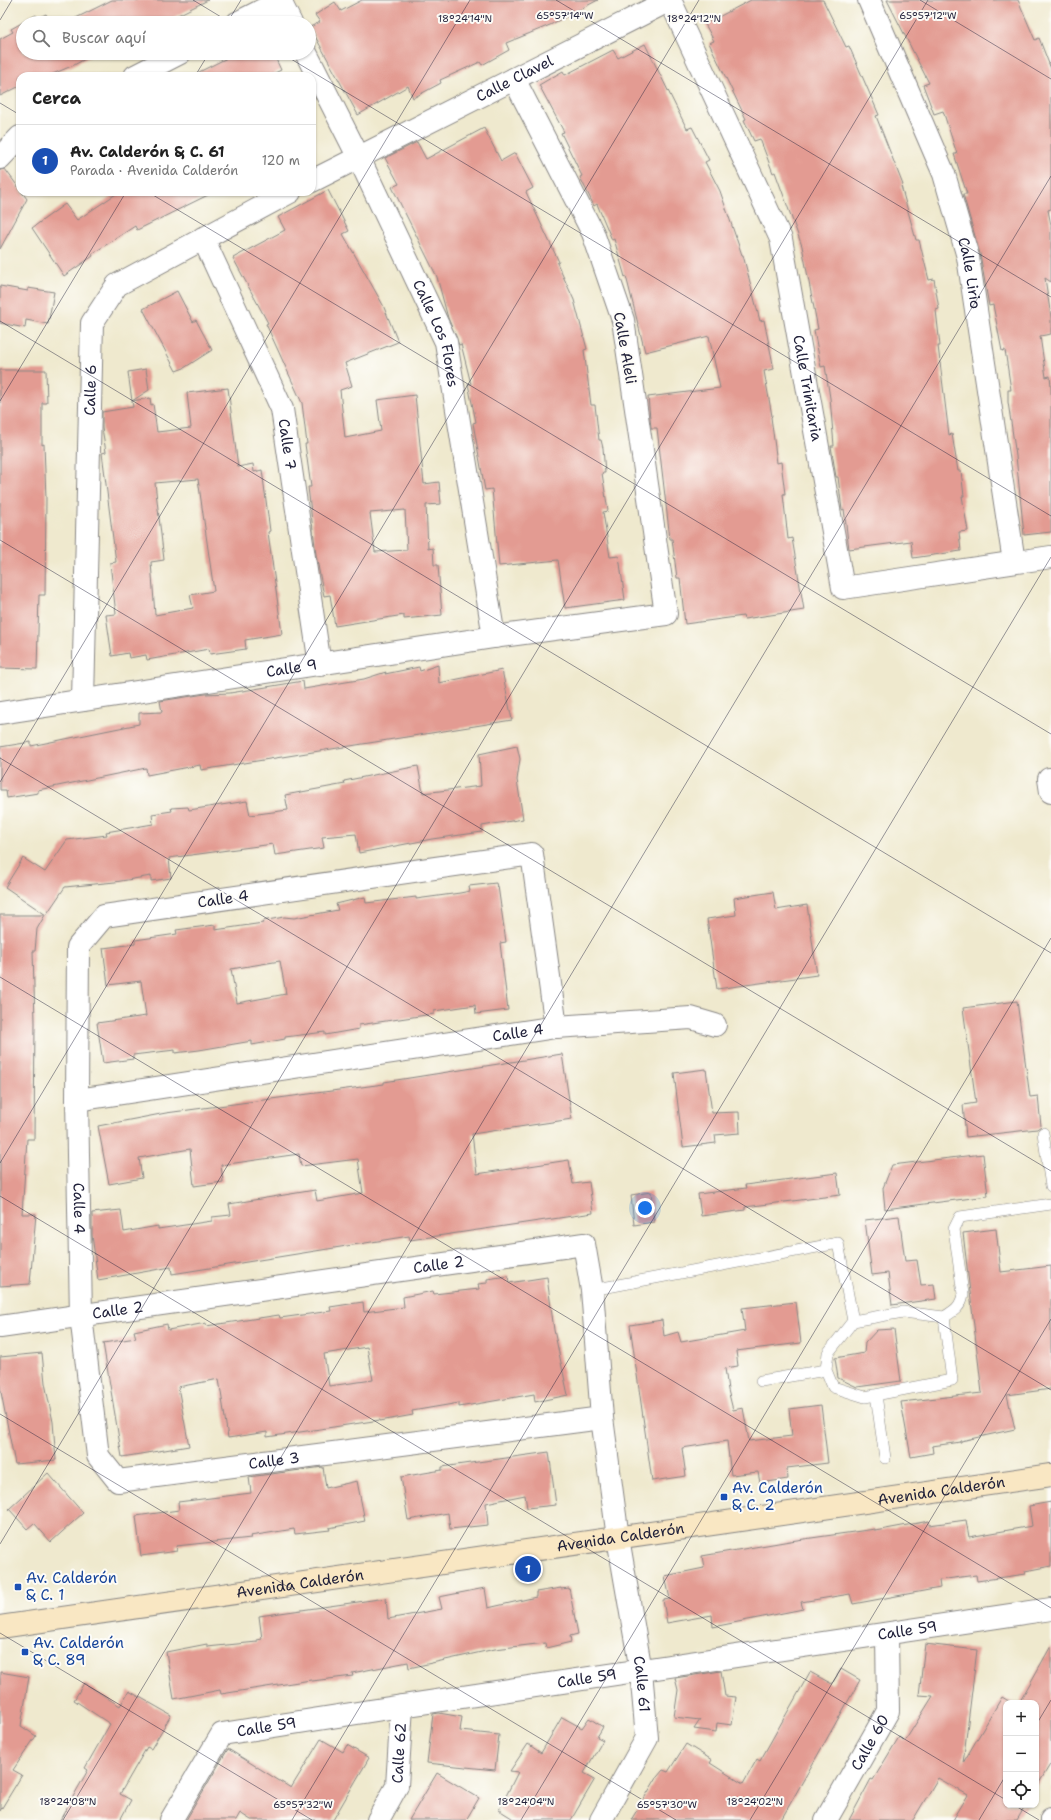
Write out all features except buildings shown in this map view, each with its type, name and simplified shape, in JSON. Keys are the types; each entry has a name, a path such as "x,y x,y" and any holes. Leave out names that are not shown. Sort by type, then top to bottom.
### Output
{"street":[{"name":"Calle Trinitaria","path":"670,0 781,239 842,588 1051,557"},
{"name":"Calle Clavel","path":"358,156 670,0"},
{"name":"Calle Lirio","path":"869,0 944,174 968,257 1014,562"},
{"path":"252,16 281,1 288,16"},
{"path":"143,72 166,60"},
{"name":"Calle Los Flores","path":"310,60 316,72"},
{"name":"Calle Los Flores","path":"316,73 358,156 446,342 494,637"},
{"name":"Calle Aleli","path":"514,79 593,233 623,320 666,614"},
{"path":"0,158 16,142"},
{"path":"316,178 358,156"},
{"name":"Calle 6","path":"83,700 92,324 117,286 282,196"},
{"name":"Calle 7","path":"203,238 282,409 320,665"},
{"name":"Calle 9","path":"0,713 320,665 494,637 666,614"},
{"path":"1051,779 1049,779 1051,792"},
{"name":"Calle 4","path":"81,1316 77,1100 78,947 104,916 532,854 556,1027"},
{"name":"Calle 4","path":"77,1100 556,1027 691,1018 715,1025"},
{"name":"Calle 2","path":"0,1327 584,1244 592,1290 602,1418 618,1538"},
{"name":"Calle 3","path":"81,1316 98,1456 118,1480 602,1418"},
{"name":"Avenida Calderón","path":"0,1628 1051,1474"},
{"name":"Calle 61","path":"601,1820 647,1738 641,1671 618,1538"},
{"name":"Calle 59","path":"171,1820 222,1734 1051,1609"},
{"name":"Calle 60","path":"826,1820 888,1711 887,1634"},
{"name":"Calle 62","path":"378,1820 397,1786 402,1706"}],"lane":[{"path":"1043,1132 1051,1186"},
{"path":"944,1317 952,1380 865,1397 832,1387 826,1370 828,1353 853,1321 903,1312 944,1317 958,1309 962,1302 962,1294 954,1229 960,1217 1051,1204"},
{"path":"592,1290 838,1243 853,1321"},
{"path":"761,1381 826,1370"},
{"path":"876,1395 885,1458"}],"place":[{"name":"Av. Calderón & C. 2","path":"724,1497"},
{"name":"Av. Calderón & C. 61","path":"528,1569"},
{"name":"Av. Calderón & C. 1","path":"18,1587"},
{"name":"Av. Calderón & C. 89","path":"25,1652"}]}
